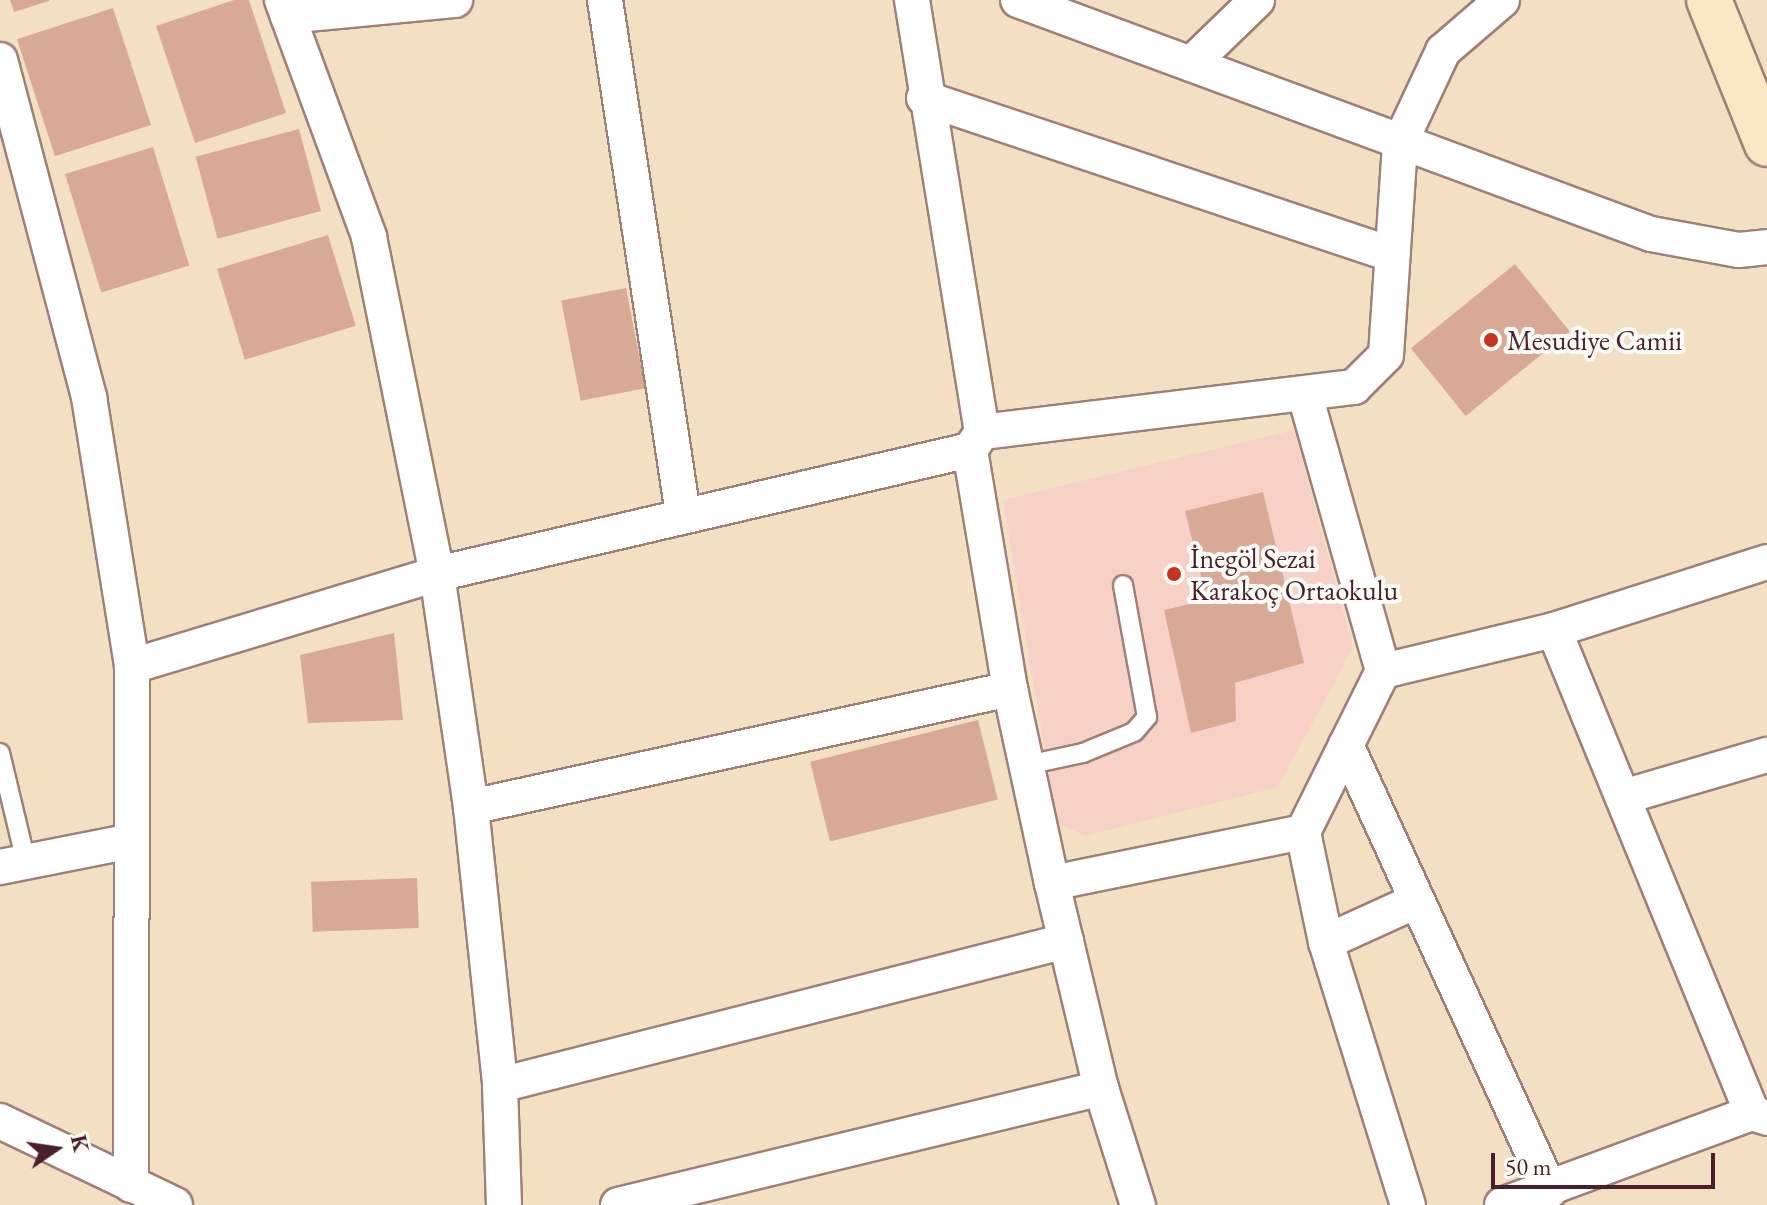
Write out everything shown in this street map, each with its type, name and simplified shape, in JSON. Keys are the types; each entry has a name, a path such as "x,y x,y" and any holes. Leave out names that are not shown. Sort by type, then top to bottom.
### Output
{"street":[{"path":"455,0 285,8 369,237 437,574 471,807 500,1085 504,1205"},
{"path":"605,0 683,514"},
{"path":"912,0 1010,689 1101,1088 1138,1205"},
{"path":"1018,0 1651,234 1739,250 1767,247"},
{"path":"1191,64 1257,0"},
{"path":"1709,0 1755,84 1767,144"},
{"path":"132,666 437,574 976,441 1354,387 1386,355 1400,143 1443,51 1495,2"},
{"path":"0,60 89,397 132,666 126,842 131,1185"},
{"path":"924,98 1392,255"},
{"path":"1305,395 1383,671 1303,832 1326,942 1408,1205"},
{"path":"1383,671 1554,630 1767,562"},
{"path":"1502,1205 1759,1115 1554,630"},
{"path":"471,807 1010,689"},
{"path":"1346,745 1550,1190"},
{"path":"1623,797 1767,755"},
{"path":"1052,883 1303,832"},
{"path":"13,864 126,842"},
{"path":"1326,942 1416,901"},
{"path":"500,1085 1066,941"},
{"path":"618,1205 1101,1088"},
{"path":"0,1121 175,1205"}],"lane":[{"path":"1027,765 1083,753 1134,732 1147,717 1123,585"},
{"path":"0,753 13,864"}],"shaded area":[{"name":"İnegöl Sezai Karakoç Ortaokulu","path":"1294,430 1353,648 1278,787 1085,836 1057,823 1003,500"}],"building":[{"path":"10,0 49,0 49,1 14,12"},
{"path":"234,0 249,0 286,113 195,143 156,26"},
{"path":"113,8 151,125 55,156 17,39"},
{"path":"299,129 321,211 218,239 196,157"},
{"path":"153,147 189,266 101,292 65,174"},
{"path":"328,235 356,326 245,360 217,269"},
{"name":"Mesudiye Camii","path":"1515,264 1570,332 1466,416 1411,348"},
{"path":"626,288 645,388 581,401 561,301"},
{"path":"1263,492 1304,663 1235,683 1236,721 1191,733 1164,610 1207,600 1185,511"},
{"path":"394,633 403,720 308,723 300,655"},
{"path":"978,720 998,800 830,841 810,762"},
{"path":"417,878 419,928 313,932 311,882"}],"place":[{"name":"Mesudiye Camii","path":"1491,340"},
{"name":"İnegöl Sezai Karakoç Ortaokulu","path":"1174,574"}]}
